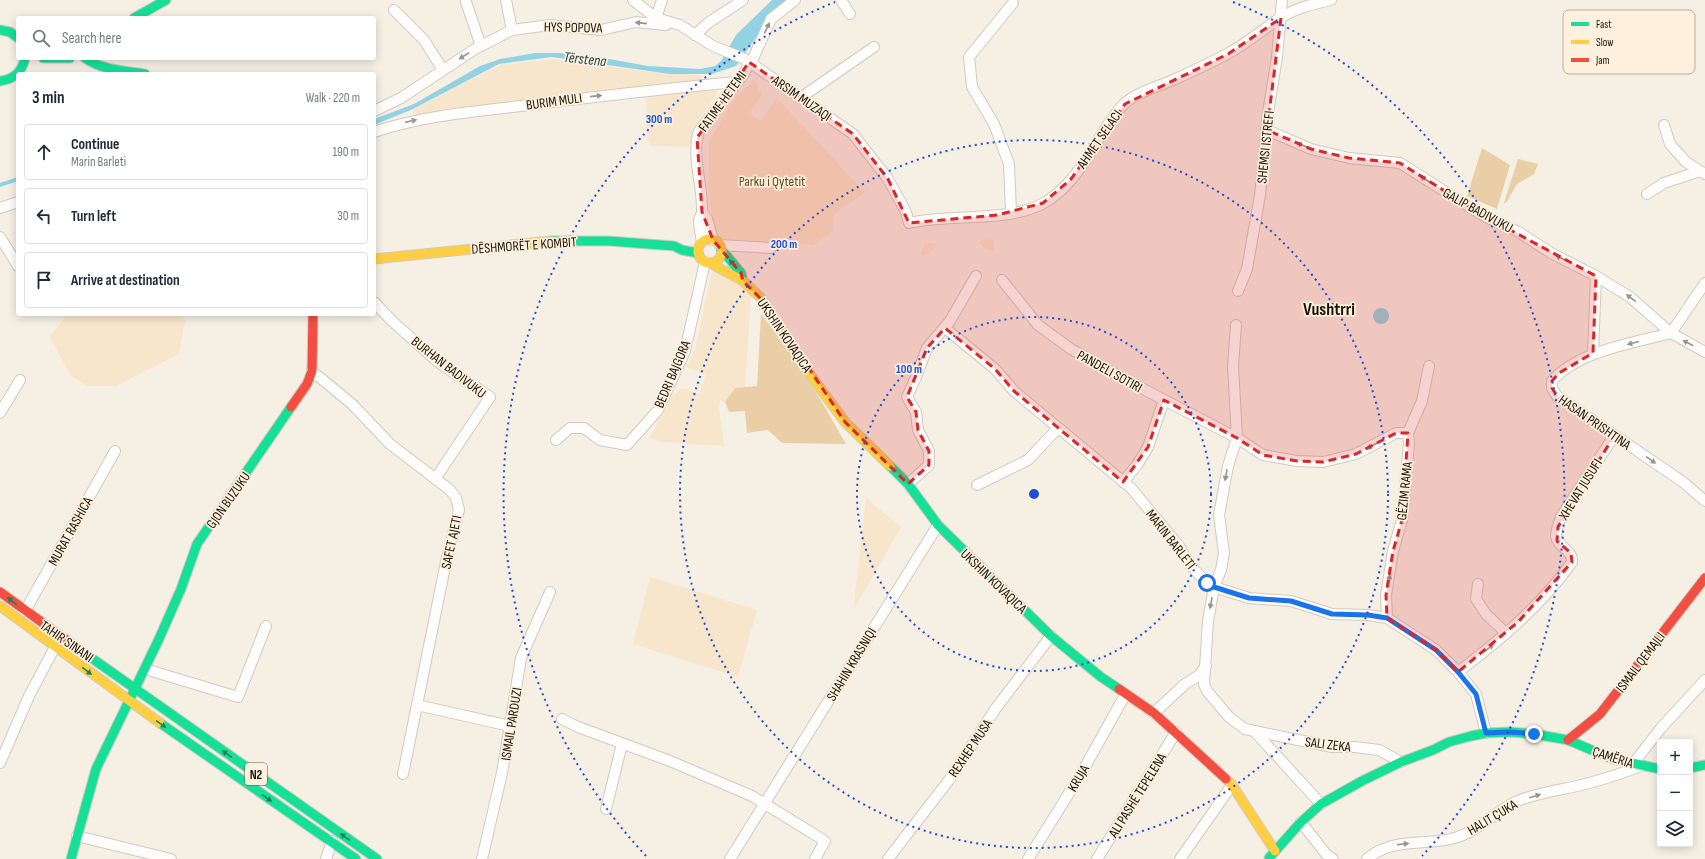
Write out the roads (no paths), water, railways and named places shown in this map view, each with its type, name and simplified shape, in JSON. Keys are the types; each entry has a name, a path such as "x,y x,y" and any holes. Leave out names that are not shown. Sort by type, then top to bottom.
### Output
{"street":[{"path":"138,16 166,0"},
{"path":"506,0 512,30"},
{"name":"ARSIM MUZAQI","path":"633,0 656,18 680,25 713,46 748,61 853,134 888,178 906,212 908,223"},
{"path":"656,18 662,0"},
{"path":"695,35 708,23 743,0"},
{"name":"FATIME HETEMI","path":"702,242 699,220 702,212 698,172 697,138 699,131 744,72 748,61 771,19 795,0"},
{"path":"841,0 850,14"},
{"name":"SHEMSI ISTREFI","path":"1238,291 1247,269 1260,195 1282,0"},
{"name":"AHMET SELACI","path":"908,223 928,219 997,215 1032,208 1053,197 1071,179 1124,104 1140,94 1228,54 1281,18 1300,8 1331,0"},
{"path":"466,2 481,46"},
{"path":"1011,212 1009,164 994,124 972,87 969,57 1013,3"},
{"path":"394,10 424,40 443,70"},
{"name":"HYS POPOVA","path":"376,110 401,98 481,46 512,30 550,25 601,30 636,22 657,25 680,25"},
{"path":"0,30 10,32 16,36"},
{"path":"800,98 874,47"},
{"path":"19,72 24,60"},
{"path":"88,60 99,67 108,67 134,72"},
{"path":"100,60 108,67"},
{"path":"6,82 16,74"},
{"name":"BURIM MULI","path":"376,131 394,125 435,116 593,96 735,82"},
{"path":"1664,125 1670,144 1686,162 1702,172"},
{"name":"GALIP BADIVUKU","path":"1267,130 1311,149 1341,156 1400,163 1471,208 1517,231 1551,253 1596,276 1630,297 1671,333"},
{"path":"1647,194 1664,183 1702,172"},
{"path":"0,208 16,203"},
{"name":"FATIME HETEMI","path":"702,212 707,219 718,245"},
{"path":"0,237 16,263"},
{"path":"743,281 700,258 698,253 702,242 707,240 718,245 771,248"},
{"name":"DËSHMORËT E KOMBIT","path":"376,259 542,241 609,241 674,246 682,250 698,253"},
{"name":"DËSHMORËT E KOMBIT","path":"674,246 682,243 702,242"},
{"path":"708,263 716,261 719,258 718,245"},
{"path":"718,245 741,273 743,281"},
{"name":"BEDRI BAJGORA","path":"556,440 570,428 584,428 600,440 627,445 658,410 685,351 708,263"},
{"path":"908,484 929,465 929,451 918,430 916,412 907,397 927,348 945,328 976,276"},
{"path":"1593,353 1596,276"},
{"name":"PANDELI SOTIRI","path":"1002,280 1038,325 1071,349 1126,380 1237,438 1263,455 1297,461 1323,462 1356,454 1396,433 1408,434"},
{"name":"UKSHIN KOVAQICA","path":"743,281 764,303 812,377 845,422 908,484 938,526 1051,636 1125,694 1154,713 1232,785 1275,851"},
{"path":"1705,283 1671,333 1705,352"},
{"name":"BURHAN BADIVUKU","path":"376,304 392,321 438,362 490,397 435,479"},
{"name":"GJON BUZUKU","path":"71,859 96,769 145,669 181,589 197,544 307,384 312,370 315,316"},
{"path":"1236,325 1233,366 1237,438"},
{"name":"MARIN BARLETI","path":"945,328 995,369 1014,391 1131,488 1179,546 1190,565 1207,583 1214,587 1249,598 1291,601 1332,614 1368,615 1387,618 1436,650 1458,672 1476,694 1486,733"},
{"name":"HASAN PRISHTINA","path":"1671,333 1593,353 1559,373 1552,381 1552,388 1557,396 1683,482 1705,501"},
{"name":"GËZIM RAMA","path":"1387,618 1386,595 1393,551 1402,520 1409,443 1408,434 1422,401 1429,366"},
{"name":"SAFET AJETI","path":"312,370 352,404 390,444 450,490 456,498 459,510 403,774"},
{"path":"0,413 20,380"},
{"path":"1122,482 1137,465 1148,447 1164,400"},
{"path":"977,485 1028,460 1058,428"},
{"name":"XHEVAT JUSUFI","path":"1458,672 1506,633 1548,591 1572,562 1571,553 1557,541 1556,536 1561,517 1614,436"},
{"name":"SALI ZEKA","path":"1237,438 1228,466 1219,515 1224,553 1221,570 1214,587 1208,621 1204,684 1206,691 1229,717 1246,729 1332,747 1355,747 1379,750 1401,762"},
{"name":"MURAT RASHICA","path":"25,611 115,451"},
{"name":"SHAHIN KRASNIQI","path":"730,859 938,526"},
{"name":"ISMAIL QEMAJLI","path":"1568,740 1600,714 1705,578"},
{"path":"1478,584 1476,599 1486,614 1506,633"},
{"name":"TAHIR SINANI","path":"0,592 135,688"},
{"name":"ISMAIL PARDUZI","path":"482,859 502,773 521,658 550,592"},
{"name":"TAHIR SINANI","path":"0,606 128,702"},
{"path":"145,669 238,697 266,626"},
{"name":"REXHEP MUSA","path":"888,859 948,780 996,708 1051,636"},
{"path":"0,763 29,696 56,647"},
{"path":"1154,713 1185,684 1198,676 1206,666"},
{"path":"1637,765 1661,728 1705,680"},
{"name":"N2","path":"135,688 377,859"},
{"name":"KRUJA","path":"1032,858 1125,694"},
{"name":"N2","path":"128,702 332,841 356,859"},
{"path":"417,705 510,726"},
{"path":"562,719 578,727 670,761 752,796 825,841 815,859"},
{"name":"SALI ZEKA","path":"1254,731 1321,804"},
{"name":"ALI PASHË TEPELENA","path":"1098,859 1176,732"},
{"name":"ÇAMËRIA","path":"1269,859 1300,822 1321,804 1362,781 1401,762 1433,750 1449,742 1486,733 1510,732 1534,734 1568,740 1613,759 1657,768"},
{"path":"606,809 622,744"},
{"name":"HALIT ÇUKA","path":"1367,859 1387,848 1401,844 1427,843 1463,835 1516,802 1621,774 1637,765"},
{"path":"1693,767 1705,765"},
{"path":"1180,859 1232,785"},
{"path":"1300,822 1326,854 1333,859"},
{"path":"77,836 171,859"},
{"path":"326,859 332,841"}],"water":[{"name":"Tërstena","path":"772,0 786,0 779,6 736,66 712,74 670,74 552,57 499,64 413,109 376,124 376,118 414,104 480,66 500,59 535,53 559,53 598,57 648,66 700,69 715,66 721,61 736,35"},
{"path":"16,178 16,182 0,187 0,183"},
{"path":"1378,308 1384,308 1389,313 1387,322 1384,324 1378,324 1373,319 1373,313"}],"district":[{"name":"Vushtrri","path":"1329,309"}],"park label":[{"name":"Parku i Qytetit","path":"772,181"}]}
